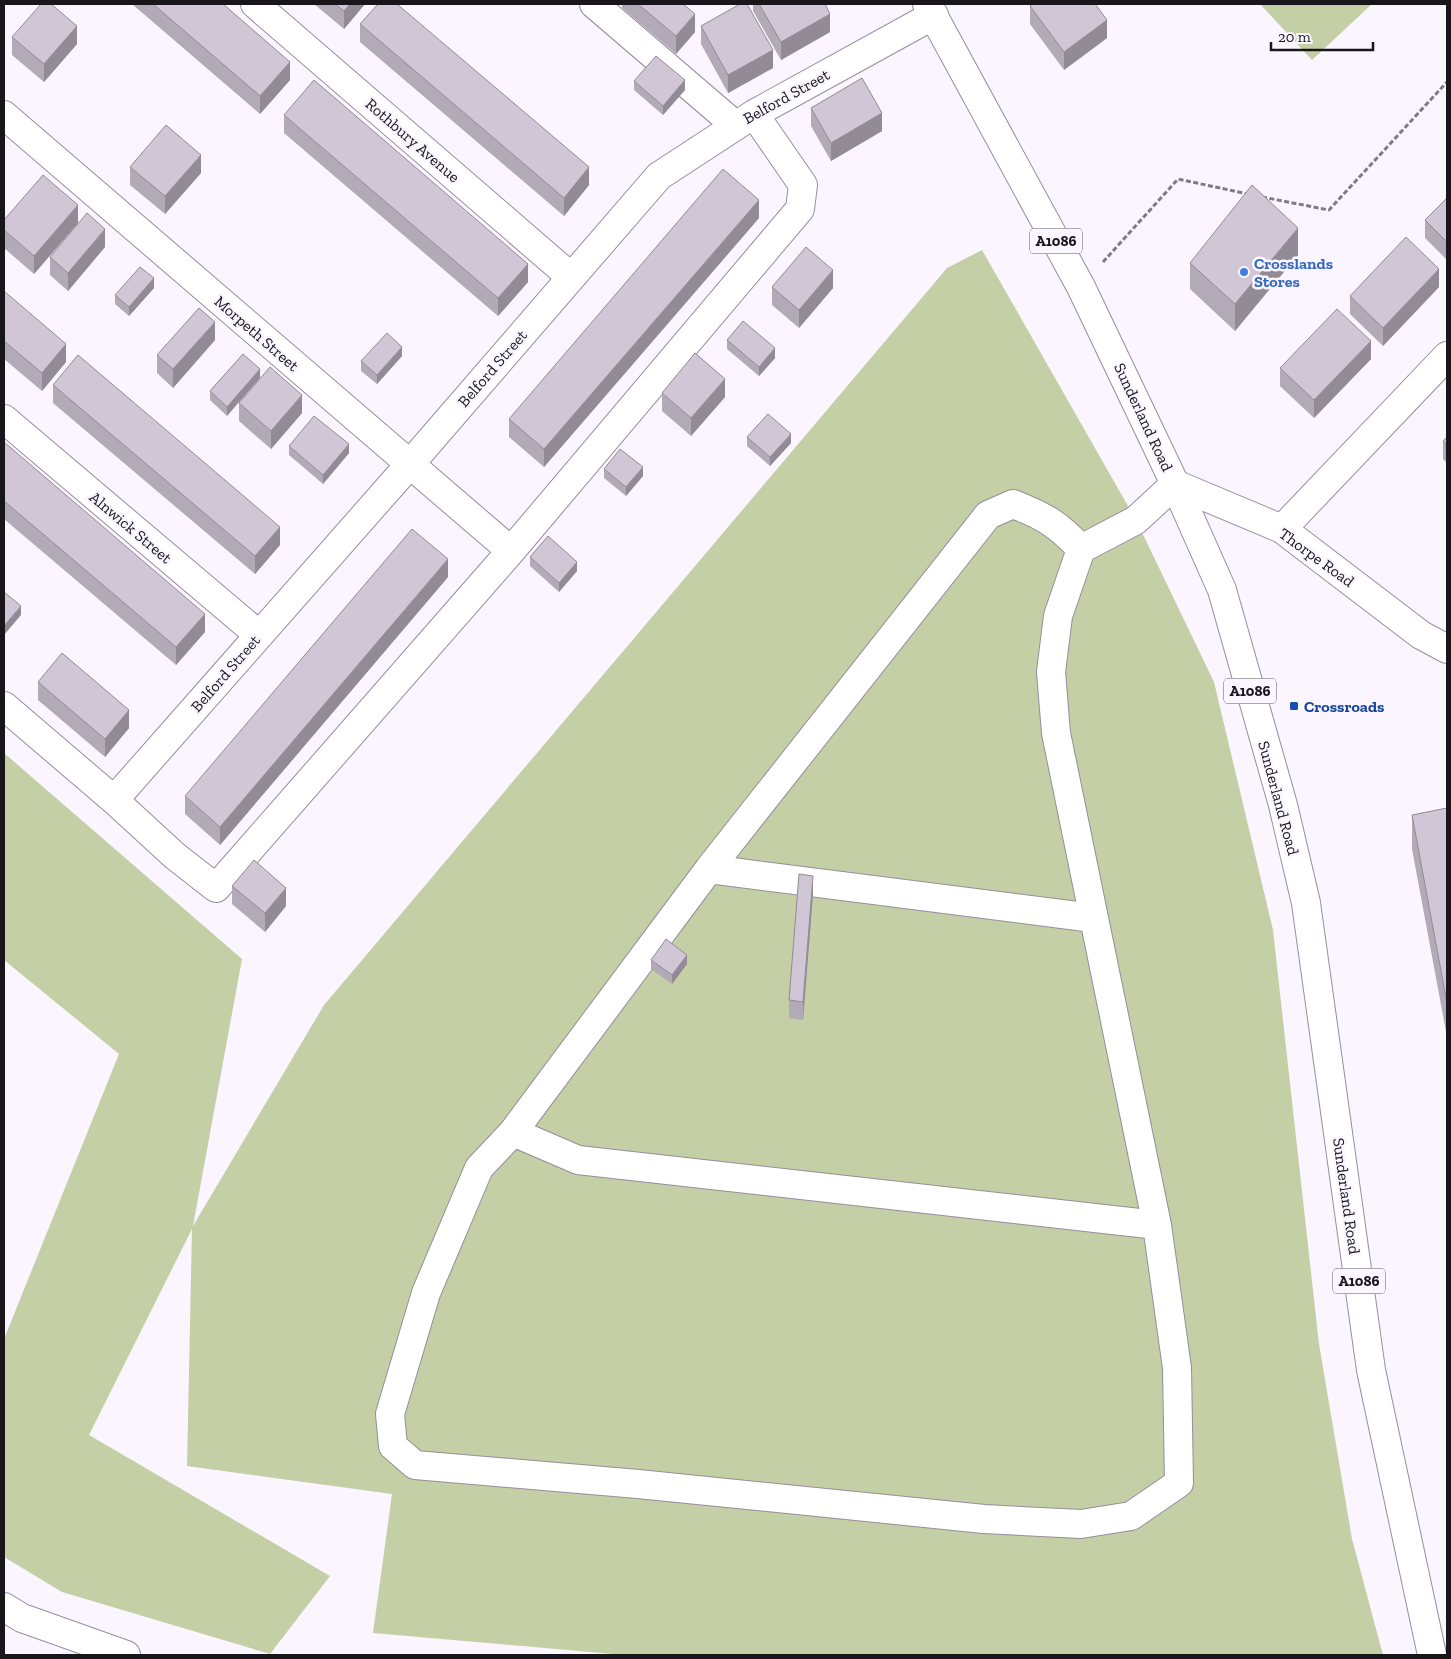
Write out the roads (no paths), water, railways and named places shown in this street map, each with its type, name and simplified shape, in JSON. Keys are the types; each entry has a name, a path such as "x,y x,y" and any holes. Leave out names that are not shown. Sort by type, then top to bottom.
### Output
{"street":[{"name":"Rothbury Avenue","path":"254,4 571,276"},
{"path":"4,706 114,800 175,856 216,888 511,551 800,209 803,184 744,119 594,4"},
{"name":"Belford Street","path":"114,800 410,464 659,176 744,119 931,9"},
{"name":"Sunderland Road","path":"931,9 1081,287 1175,484 1222,590 1283,805 1306,904 1371,1370 1432,1655"},
{"name":"Morpeth Street","path":"4,116 511,551"},
{"path":"1282,529 1447,356"},
{"name":"Alnwick Street","path":"4,419 259,635"},
{"path":"1081,549 1061,527 1034,512 1013,504 988,515 708,868 513,1132 479,1168 426,1293 390,1414 392,1446 415,1465 638,1484 984,1520 1081,1524 1130,1516 1179,1483 1177,1368 1157,1225 1056,732 1051,672 1058,616 1081,549 1136,520 1175,484"},
{"name":"Thorpe Road","path":"1175,484 1282,529 1420,635 1447,650"},
{"path":"708,868 1093,918"},
{"path":"513,1132 578,1160 1157,1225"},
{"path":"4,1607 22,1618 126,1655"}],"place":[{"name":"Crosslands Stores","path":"1244,272"},
{"name":"Crossroads","path":"1294,706"}]}
